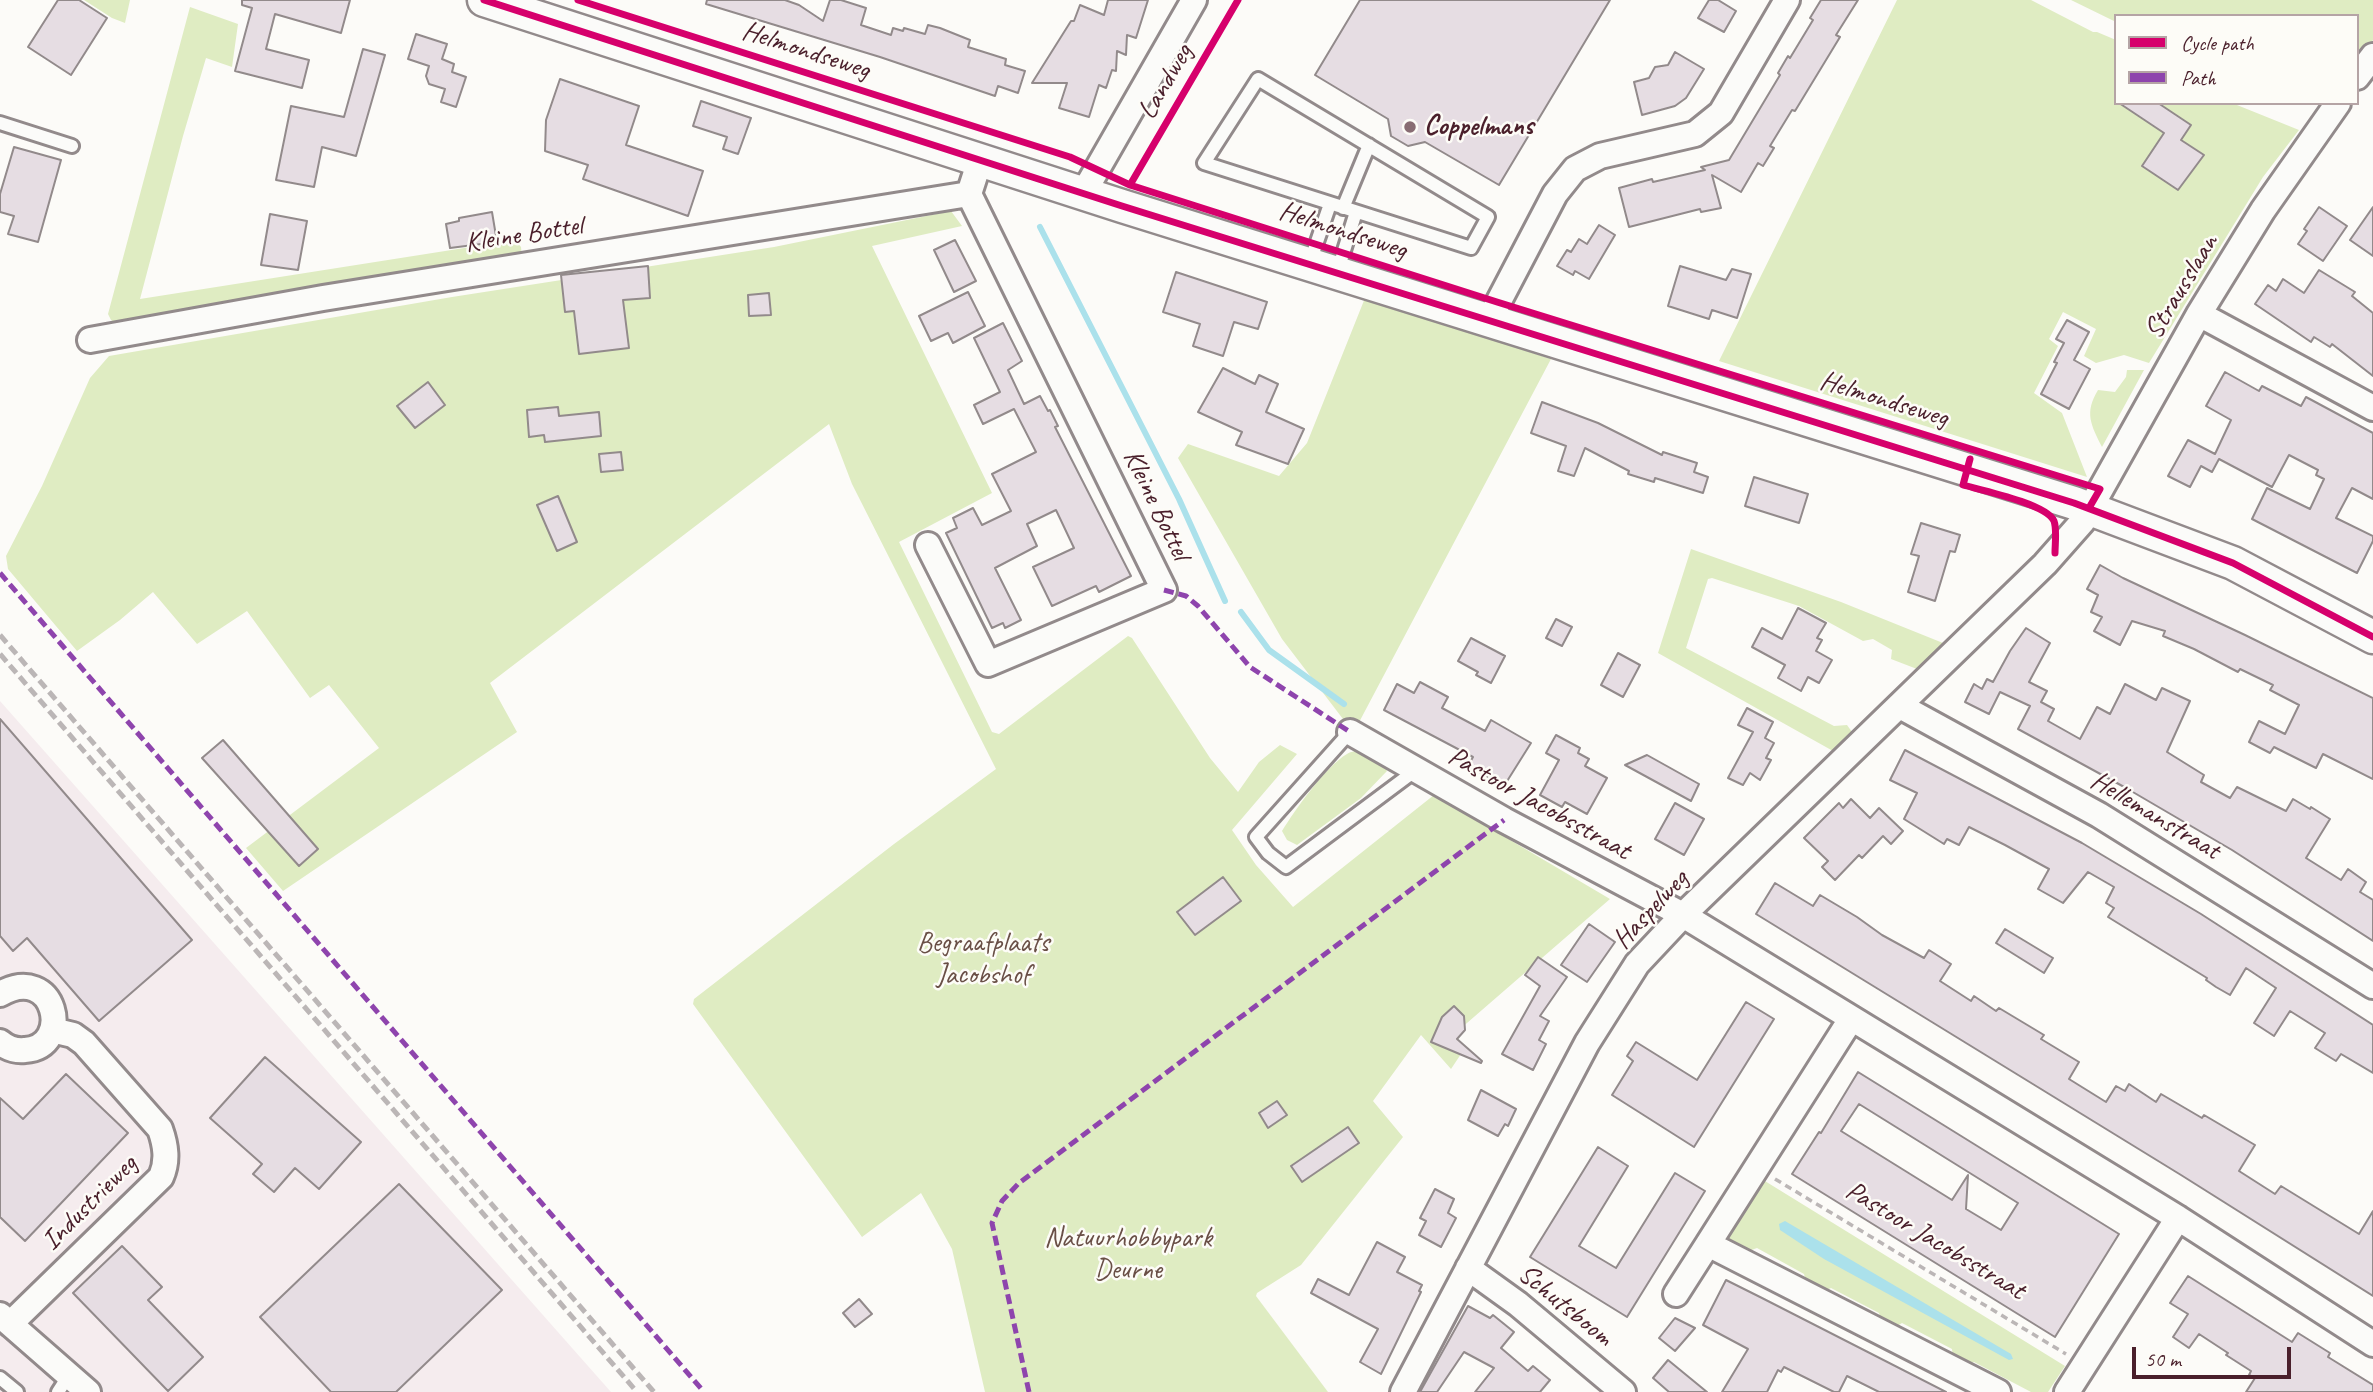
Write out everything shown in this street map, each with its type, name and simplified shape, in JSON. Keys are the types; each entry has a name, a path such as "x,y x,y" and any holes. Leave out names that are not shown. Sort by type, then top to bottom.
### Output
{"street":[{"path":"1084,192 1194,0"},
{"path":"1488,321 1555,194 1575,169 1600,156 1695,134 1721,113 1787,0"},
{"name":"Helmondseweg","path":"494,1 980,160 2089,508 2233,563 2373,637"},
{"path":"2359,75 2373,57"},
{"name":"Strausslaan","path":"2089,508 2199,314 2263,210 2337,105"},
{"path":"969,194 980,160"},
{"name":"Kleine Bottel","path":"90,340 323,298 969,194 1164,590 988,664 928,545"},
{"path":"2199,314 2373,408"},
{"name":"Haspelweg","path":"1403,1392 1587,1043 1637,964 1683,915 2045,564 2083,520 2089,508"},
{"name":"Hellemanstraat","path":"1900,706 2099,815 2373,986"},
{"name":"Pastoor Jacobsstraat","path":"1350,732 1683,915 2178,1218 2373,1345"},
{"path":"0,994 12,987 27,986 40,992 50,1002 55,1016 52,1030 44,1042 32,1050 17,1051 0,1042"},
{"path":"1676,1294 1851,1019"},
{"name":"Industrieweg","path":"52,1030 73,1035 84,1043 160,1129 166,1145 165,1168 161,1177 5,1320 64,1384 88,1392"},
{"path":"2067,1392 2178,1218"},
{"path":"1708,1244 1998,1392"},
{"name":"Schutsboom","path":"1468,1268 1518,1304 1623,1392"}],"lane":[{"path":"1258,79 1369,145 1488,217 1471,248 1204,163 1258,79"},
{"path":"0,123 72,146"},
{"path":"1323,269 1337,206 1369,145"},
{"path":"1323,269 1356,212"},
{"name":"Pastoor Jacobsstraat","path":"1350,732 1256,837 1268,853 1286,867 1416,770"},
{"path":"0,1378 17,1392"}],"shaded area":[{"path":"0,701 611,1392 0,1392"}],"green space":[{"path":"84,0 130,0 125,23 112,18"},
{"path":"1897,0 2031,0 2093,32 2114,39 2114,105 2237,105 2299,130 2263,177 2149,363 2124,355 2096,363 2084,356 2096,329 2063,312 2049,339 2058,346 2034,393 2062,413 2087,477 1719,361"},
{"path":"2071,0 2373,0 2373,40 2359,59 2359,14 2114,14 2114,21"},
{"path":"190,7 238,24 232,67 206,58 140,299 515,240 521,247 523,268 119,325 111,320 108,314"},
{"path":"951,211 962,226 872,246 992,493 899,542 992,732 999,734 1128,636 1132,638 1210,758 1238,792 1259,762 1280,745 1297,754 1232,830 1256,865 1293,907 1434,795 1610,899 1452,1036 1463,1051 1451,1069 1421,1035 1373,1101 1403,1137 1301,1265 1257,1293 1256,1296 1328,1392 985,1392 952,1249 921,1193 862,1237 693,1004 694,999 894,844 996,769 852,484 829,424 490,683 517,732 283,891 246,848 379,748 329,685 310,698 247,611 197,644 153,592 77,651 8,569 6,556 42,486 90,378 109,356 452,297 774,247"},
{"path":"1365,298 1551,359 1356,728 1346,723 1282,639 1178,458 1188,444 1279,476 1307,443"},
{"path":"2127,370 2144,370 2102,447 2092,425 2091,406 2098,390 2115,392 2126,377"},
{"path":"1691,549 1841,602 1943,643 1917,669 1891,659 1892,650 1873,639 1863,641 1799,606 1708,579 1686,648 1834,726 1847,725 1852,732 1833,751 1658,653"},
{"path":"1363,750 1379,758 1387,771 1361,798 1297,845 1287,840 1282,831 1321,778 1347,754"},
{"path":"1760,1178 2065,1366 2048,1392 2031,1392 1974,1362 1966,1365 1953,1359 1952,1349 1902,1323 1894,1328 1881,1322 1879,1313 1831,1288 1822,1292 1807,1285 1804,1274 1757,1248 1746,1252 1729,1242 1727,1234"}],"water":[{"path":"1785,1221 2011,1354 2013,1359 2009,1360 1824,1259 1780,1230 1779,1224"}],"building":[{"path":"58,0 79,0 107,18 71,75 28,47"},
{"path":"242,0 350,0 341,33 275,14 266,49 309,60 302,88 235,71 252,8 242,5"},
{"path":"707,0 785,0 799,5 823,21 830,0 841,0 866,8 861,25 891,35 893,28 925,34 928,25 940,28 970,40 968,47 1006,59 1005,65 1025,71 1018,93 998,86 995,96 880,57 706,4"},
{"path":"1108,0 1148,0 1136,38 1127,35 1126,55 1117,51 1116,71 1112,70 1106,88 1099,85 1089,117 1059,108 1067,83 1032,83 1071,21 1074,21 1080,5 1104,15"},
{"path":"1360,0 1610,0 1499,185 1425,142 1408,146 1391,136 1388,119 1315,75"},
{"path":"1709,0 1718,0 1736,11 1724,32 1698,18"},
{"path":"1821,0 1858,0 1836,35 1840,37 1795,111 1792,110 1770,146 1774,148 1763,166 1758,163 1741,192 1712,175 1721,208 1701,212 1700,209 1629,227 1619,188 1705,170 1701,167 1729,160 1780,75 1778,73 1788,56 1790,58 1813,20 1810,18"},
{"path":"416,34 447,44 442,59 454,64 452,72 466,77 456,107 441,102 445,89 429,84 426,76 429,66 408,59"},
{"path":"363,49 385,55 356,156 322,147 314,187 276,180 291,106 344,117"},
{"path":"1675,52 1704,69 1686,98 1675,106 1642,115 1634,82 1649,78 1655,67 1668,65"},
{"path":"560,79 639,106 626,145 703,171 688,216 583,179 588,165 545,151 546,120"},
{"path":"701,101 751,118 738,154 723,149 727,137 693,126"},
{"path":"2122,105 2161,105 2191,125 2181,140 2204,155 2178,190 2142,166 2164,133"},
{"path":"14,147 61,160 38,242 8,234 14,216 0,212 0,194"},
{"path":"2319,207 2347,226 2323,261 2298,244 2307,231 2304,229"},
{"path":"2373,207 2373,256 2350,240"},
{"path":"492,212 497,242 450,248 446,224 459,221 459,218"},
{"path":"270,214 307,221 298,270 261,265"},
{"path":"1599,225 1615,235 1589,279 1575,271 1573,275 1557,266 1567,250 1571,252 1579,239 1587,244"},
{"path":"955,240 976,281 954,292 934,250"},
{"path":"648,266 650,298 623,300 629,348 579,354 574,311 565,312 561,275"},
{"path":"1680,266 1726,280 1732,269 1751,274 1737,318 1712,310 1709,319 1668,306"},
{"path":"2319,270 2355,292 2352,296 2373,313 2373,376 2332,344 2330,347 2314,337 2311,342 2255,304 2268,285 2276,291 2283,279 2304,293"},
{"path":"1176,272 1267,302 1258,329 1234,322 1223,356 1193,346 1200,324 1163,312"},
{"path":"968,292 985,326 953,343 948,333 931,341 919,316"},
{"path":"769,293 771,315 749,316 748,295"},
{"path":"2067,320 2089,332 2074,360 2090,369 2069,409 2041,394 2057,363 2054,362 2064,343 2056,339"},
{"path":"1003,323 1022,361 1008,370 1024,404 1040,396 1048,411 1050,410 1058,426 1055,427 1131,576 1099,592 1096,586 1052,606 1033,567 1074,548 1056,510 1027,524 1037,546 995,568 1021,620 1005,628 1003,623 992,628 946,533 957,528 953,518 973,508 982,525 1011,511 992,474 1036,452 1014,409 983,424 974,405 1000,392 974,338"},
{"path":"1223,368 1255,384 1259,375 1278,384 1266,412 1304,429 1288,464 1236,445 1242,432 1198,412"},
{"path":"2225,372 2259,391 2262,386 2301,406 2306,397 2373,433 2373,499 2352,488 2336,518 2373,536 2357,573 2252,519 2267,488 2310,509 2324,479 2316,475 2318,470 2289,455 2272,487 2219,459 2212,472 2201,466 2190,487 2168,476 2188,440 2215,454 2231,420 2206,406"},
{"path":"428,382 445,405 415,428 397,406"},
{"path":"1542,402 1598,423 1662,455 1663,452 1697,463 1694,472 1708,477 1703,493 1655,478 1654,482 1628,474 1629,471 1585,448 1574,476 1558,471 1566,446 1531,433"},
{"path":"558,407 559,416 599,412 601,436 545,442 544,435 529,437 527,410"},
{"path":"621,452 623,470 601,472 599,454"},
{"path":"1754,477 1808,494 1799,523 1745,506"},
{"path":"558,496 577,542 557,551 537,505"},
{"path":"1921,523 1960,535 1955,552 1950,551 1935,601 1908,592 1919,556 1911,554"},
{"path":"2100,565 2373,698 2373,779 2323,754 2316,768 2274,747 2270,753 2249,742 2259,721 2285,734 2299,705 2270,690 2273,685 2240,669 2238,672 2163,636 2165,631 2132,621 2120,645 2094,631 2102,617 2091,612 2098,595 2087,589"},
{"path":"1798,608 1826,623 1817,638 1822,640 1816,651 1832,660 1819,683 1808,677 1801,691 1778,678 1785,665 1752,647 1762,628 1782,639"},
{"path":"1556,619 1572,627 1562,646 1546,638"},
{"path":"2026,628 2050,643 2029,682 2047,691 2041,702 2054,709 2048,721 2080,739 2097,707 2110,714 2125,684 2156,700 2162,688 2190,701 2167,752 2204,775 2201,782 2230,798 2237,787 2286,811 2293,799 2330,819 2306,858 2341,880 2348,869 2366,882 2360,892 2373,900 2373,941 2232,850 2018,729 2030,706 2000,692 1989,714 1965,702 1974,684 1982,689 1987,679 1993,682"},
{"path":"1471,638 1505,656 1491,683 1458,661"},
{"path":"1618,653 1640,665 1623,697 1601,685"},
{"path":"1420,682 1448,697 1442,708 1485,731 1491,720 1531,743 1504,786 1468,766 1473,757 1384,710 1397,684 1414,693"},
{"path":"1747,708 1773,722 1765,738 1774,743 1766,758 1771,760 1760,780 1750,773 1743,785 1728,778 1753,732 1738,725"},
{"path":"0,719 192,940 99,1021 27,938 13,951 0,936"},
{"path":"1556,735 1580,748 1578,753 1589,759 1585,766 1607,778 1587,814 1565,802 1562,807 1540,795 1559,760 1546,753"},
{"path":"223,740 318,849 299,866 202,758"},
{"path":"1905,750 2082,843 2201,914 2373,1025 2373,1073 2341,1054 2336,1061 2315,1048 2325,1033 2290,1011 2274,1036 2254,1023 2276,988 2246,968 2230,995 2216,987 2206,980 2207,978 2108,917 2114,908 2106,903 2114,887 2088,872 2063,903 2038,889 2049,869 2005,845 1969,827 1959,845 1947,839 1944,844 1904,819 1917,793 1890,780"},
{"path":"1647,755 1699,784 1691,801 1625,765"},
{"path":"1851,799 1870,818 1879,808 1903,831 1891,844 1883,836 1862,858 1859,855 1835,880 1822,867 1828,861 1804,838 1839,803 1843,808"},
{"path":"1675,803 1704,819 1684,855 1655,839"},
{"path":"1223,877 1241,901 1195,935 1177,912"},
{"path":"1775,883 1813,906 1820,895 1924,958 1929,950 1951,964 1940,981 1971,1001 1974,996 1996,1011 1999,1008 2044,1035 2041,1039 2079,1062 2069,1079 2106,1102 2116,1086 2125,1091 2129,1084 2156,1102 2161,1094 2255,1145 2239,1171 2275,1194 2281,1186 2359,1234 2373,1211 2373,1296 1756,914"},
{"path":"1589,924 1615,942 1587,982 1561,965"},
{"path":"2005,929 2053,958 2044,973 1996,943"},
{"path":"1538,957 1567,977 1540,1016 1549,1021 1539,1040 1546,1044 1533,1070 1502,1054 1540,986 1525,975"},
{"path":"1746,1002 1774,1019 1694,1147 1612,1095 1633,1061 1627,1056 1636,1042 1697,1080"},
{"path":"1454,1006 1464,1016 1465,1030 1457,1039 1482,1061 1481,1063 1431,1042 1442,1017"},
{"path":"265,1057 361,1142 319,1189 295,1168 274,1192 253,1174 262,1164 210,1118"},
{"path":"1858,1072 2119,1234 2055,1337 1792,1174 1819,1132 1821,1133","holes":["1859,1104 2018,1203 2001,1230 1966,1209 1968,1175 1952,1200 1841,1131"]},
{"path":"66,1074 128,1133 25,1241 0,1217 0,1098 23,1119"},
{"path":"1481,1090 1516,1109 1508,1126 1505,1124 1498,1136 1468,1120"},
{"path":"1277,1101 1287,1115 1268,1128 1259,1113"},
{"path":"1348,1127 1359,1143 1302,1182 1291,1166"},
{"path":"1598,1147 1628,1166 1579,1246 1616,1268 1675,1173 1705,1191 1627,1317 1530,1257"},
{"path":"399,1184 502,1290 396,1392 331,1392 260,1317"},
{"path":"1435,1189 1454,1199 1448,1213 1456,1218 1441,1247 1419,1235 1426,1221 1420,1218"},
{"path":"1377,1242 1405,1257 1397,1272 1422,1285 1381,1374 1360,1362 1378,1329 1311,1293 1318,1279 1349,1295"},
{"path":"122,1246 162,1287 148,1300 203,1357 168,1391 73,1293"},
{"path":"2188,1276 2292,1342 2298,1333 2330,1353 2328,1357 2373,1385 2373,1392 2246,1392 2255,1378 2249,1375 2251,1371 2226,1355 2228,1353 2199,1334 2189,1348 2173,1337 2188,1314 2170,1303"},
{"path":"1726,1280 1946,1392 1879,1392 1847,1376 1839,1392 1834,1392 1784,1367 1781,1372 1778,1370 1767,1392 1722,1392 1748,1349 1703,1325"},
{"path":"859,1299 872,1314 855,1327 843,1313"},
{"path":"1468,1306 1490,1318 1493,1315 1514,1332 1501,1348 1528,1371 1533,1366 1550,1380 1540,1392 1475,1392 1494,1368 1464,1352 1437,1392 1420,1392"},
{"path":"1675,1318 1695,1328 1675,1351 1659,1338"},
{"path":"1668,1360 1707,1392 1669,1392 1653,1378"}],"waterway":[{"path":"1040,227 1179,499 1225,601"},
{"path":"1241,612 1269,650 1344,704"}],"railway":[{"path":"0,635 654,1392"},
{"path":"0,654 637,1392"}],"marked path":[{"path":"0,573 704,1392"},
{"path":"1164,590 1186,596 1198,606 1250,667 1350,732"},
{"path":"1029,1392 992,1223 1002,1201 1019,1183 1504,820"}],"cycle path":[{"path":"484,0 1122,206 2074,503 2233,563 2373,637"},
{"path":"578,0 1070,157 1130,185 2100,489 2089,508"},
{"name":"Landweg","path":"1130,185 1238,0"},
{"path":"1970,459 1963,485 2013,498 2049,515 2055,524 2055,553"}],"place":[{"name":"Coppelmans","path":"1410,127"}],"park label":[{"name":"Begraafplaats Jacobshof","path":"983,960"},
{"name":"Natuurhobbypark Deurne","path":"1128,1255"}]}
